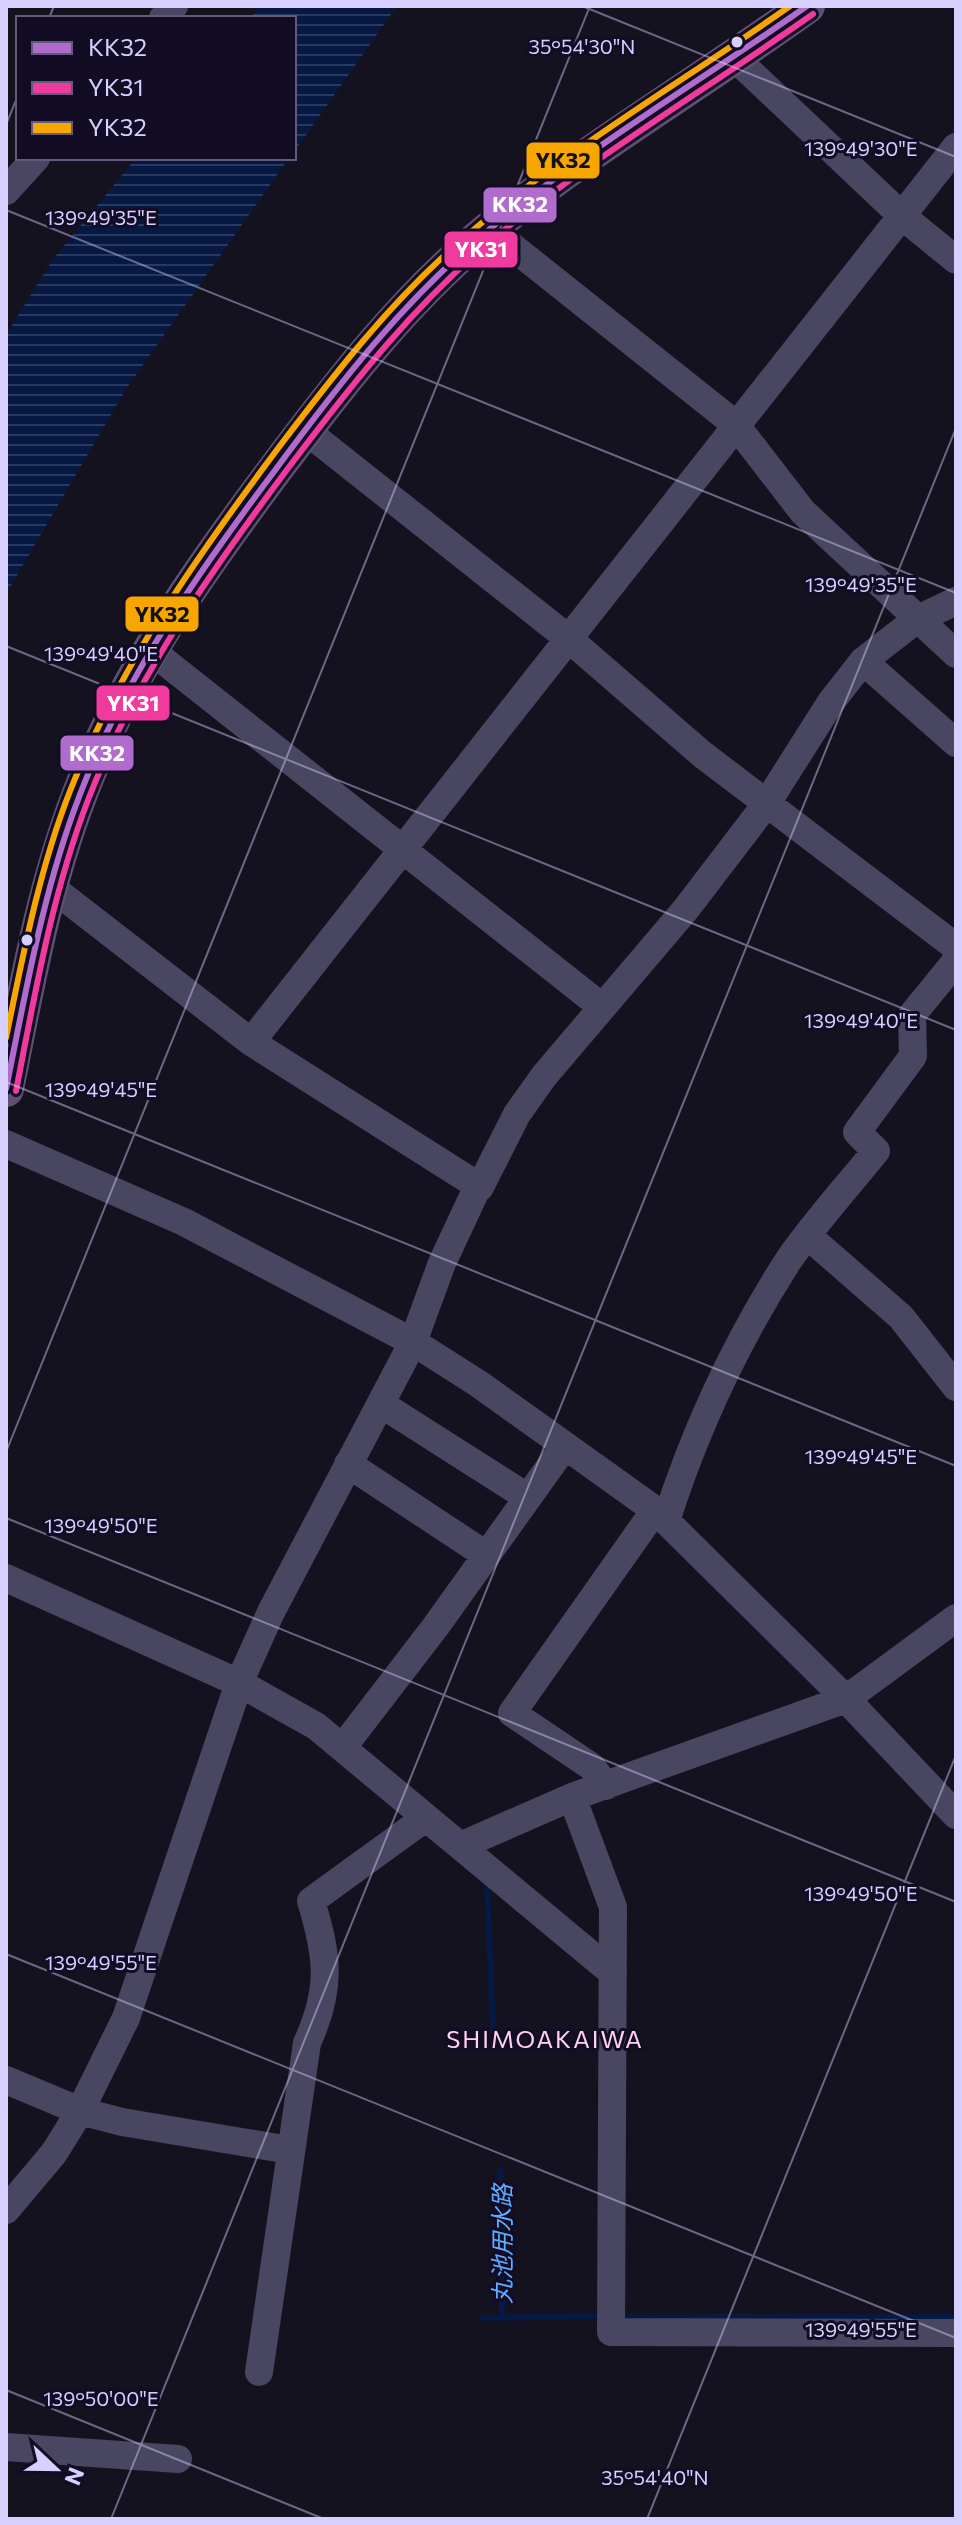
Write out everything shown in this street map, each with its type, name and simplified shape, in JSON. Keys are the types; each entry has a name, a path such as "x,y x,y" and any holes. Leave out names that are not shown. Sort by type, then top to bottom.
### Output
{"main road":[{"path":"6,1089 51,887 79,795 149,649 191,583 305,430 409,306 490,229 536,193 807,6"}],"street":[{"path":"735,58 902,216 956,260"},
{"path":"251,1042 956,147"},
{"path":"6,191 34,160"},
{"path":"490,229 735,424 803,512 956,654"},
{"path":"305,430 569,639 703,755 956,947"},
{"path":"6,2210 54,2153 80,2111 126,2018 239,1683 271,1612 413,1342 442,1263 478,1186 535,1088 686,909 767,803 831,702 863,661 916,620 956,601"},
{"path":"149,649 405,848 602,1007"},
{"path":"863,661 956,743"},
{"path":"51,887 251,1042 478,1186"},
{"path":"606,1786 592,1767 512,1713 661,1516 711,1401 789,1261 876,1151 857,1132 913,1056 912,1015 956,961"},
{"path":"6,1144 184,1222 413,1342 479,1384 661,1516 846,1699 956,1815"},
{"path":"808,1236 901,1317 956,1387"},
{"path":"381,1404 527,1497"},
{"path":"343,1747 564,1447"},
{"path":"348,1464 486,1555"},
{"path":"6,1578 239,1683 316,1726 424,1819 613,1973"},
{"path":"460,1846 572,1797 846,1699 956,1618"},
{"path":"572,1797 613,1907 611,2332 956,2333"},
{"path":"259,2372 307,2043 322,2010 326,1951 311,1901 424,1819"},
{"path":"6,2080 80,2111 122,2122 290,2150"},
{"path":"6,2447 178,2459"}],"water":[{"path":"260,6 397,6 296,149 296,16 252,16"},
{"path":"134,160 288,160 126,389 6,594 6,335 53,259"}],"waterway":[{"name":"丸池用水路","path":"487,1884 493,2032"},
{"name":"丸池用水路","path":"500,2170 502,2317"},
{"path":"482,2318 602,2316"},
{"path":"618,2316 954,2317"}],"transit line":[{"name":"YK32","path":"6,1038 49,851 90,744 112,699 163,612 279,447 385,316 456,245 535,180 790,6"},
{"name":"KK32","path":"6,1089 36,942 55,868 97,753 164,628 245,511 374,343 460,255 568,169 807,6"},
{"name":"YK31","path":"16,1091 54,908 88,800 128,711 152,668 260,506 387,344 469,260 575,176 813,14"}],"district":[{"name":"SHIMOAKAIWA","path":"545,2038"}]}
